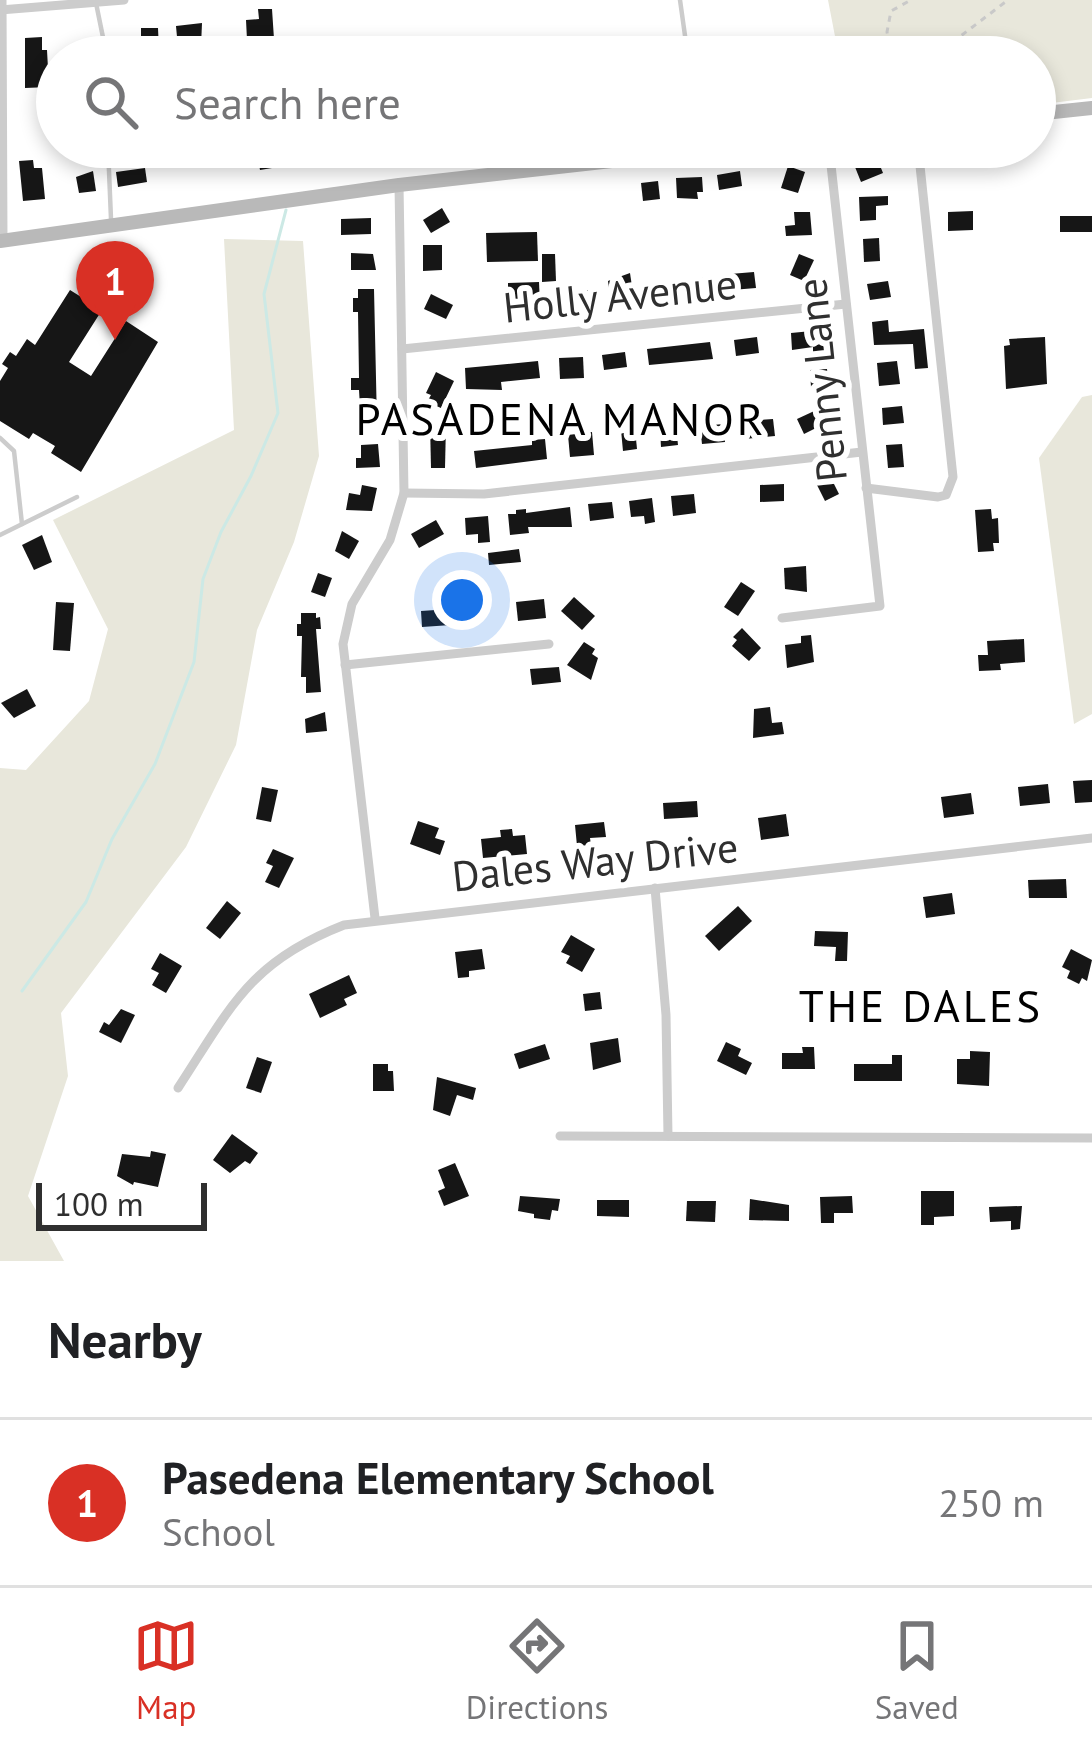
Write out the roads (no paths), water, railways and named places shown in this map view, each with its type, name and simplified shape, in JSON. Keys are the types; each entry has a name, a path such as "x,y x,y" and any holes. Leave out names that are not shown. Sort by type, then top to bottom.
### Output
{"main road":[{"path":"1056,112 1092,108"},
{"path":"2,240 543,168"}],"street":[{"path":"2,240 1,6 124,0"},
{"name":"Penny Lane","path":"782,618 880,606 831,168"},
{"path":"866,488 938,497 946,495 953,477 920,168"},
{"path":"375,918 343,644 347,620 390,540 404,493 399,185"},
{"name":"Holly Avenue","path":"402,349 846,304"},
{"path":"404,493 484,494 862,452"},
{"path":"345,665 549,644"},
{"name":"Dales Way Drive","path":"178,1088 231,1007 268,966 302,942 344,925 1092,838"},
{"path":"655,888 667,1015 668,1136"},
{"path":"560,1136 1092,1138"}],"lane":[{"path":"680,0 685,36"},
{"path":"95,3 102,36"},
{"path":"109,168 111,225"},
{"path":"0,438 14,451 22,524"},
{"path":"0,535 77,497"}],"waterway":[{"path":"22,991 86,902 112,839 155,764 194,662 203,579 278,413 264,294 286,210"}],"place":[{"name":"Pasedena Elementary School","path":"115,340"}],"district":[{"name":"PASADENA MANOR","path":"561,418"},
{"name":"THE DALES","path":"921,1005"}]}
